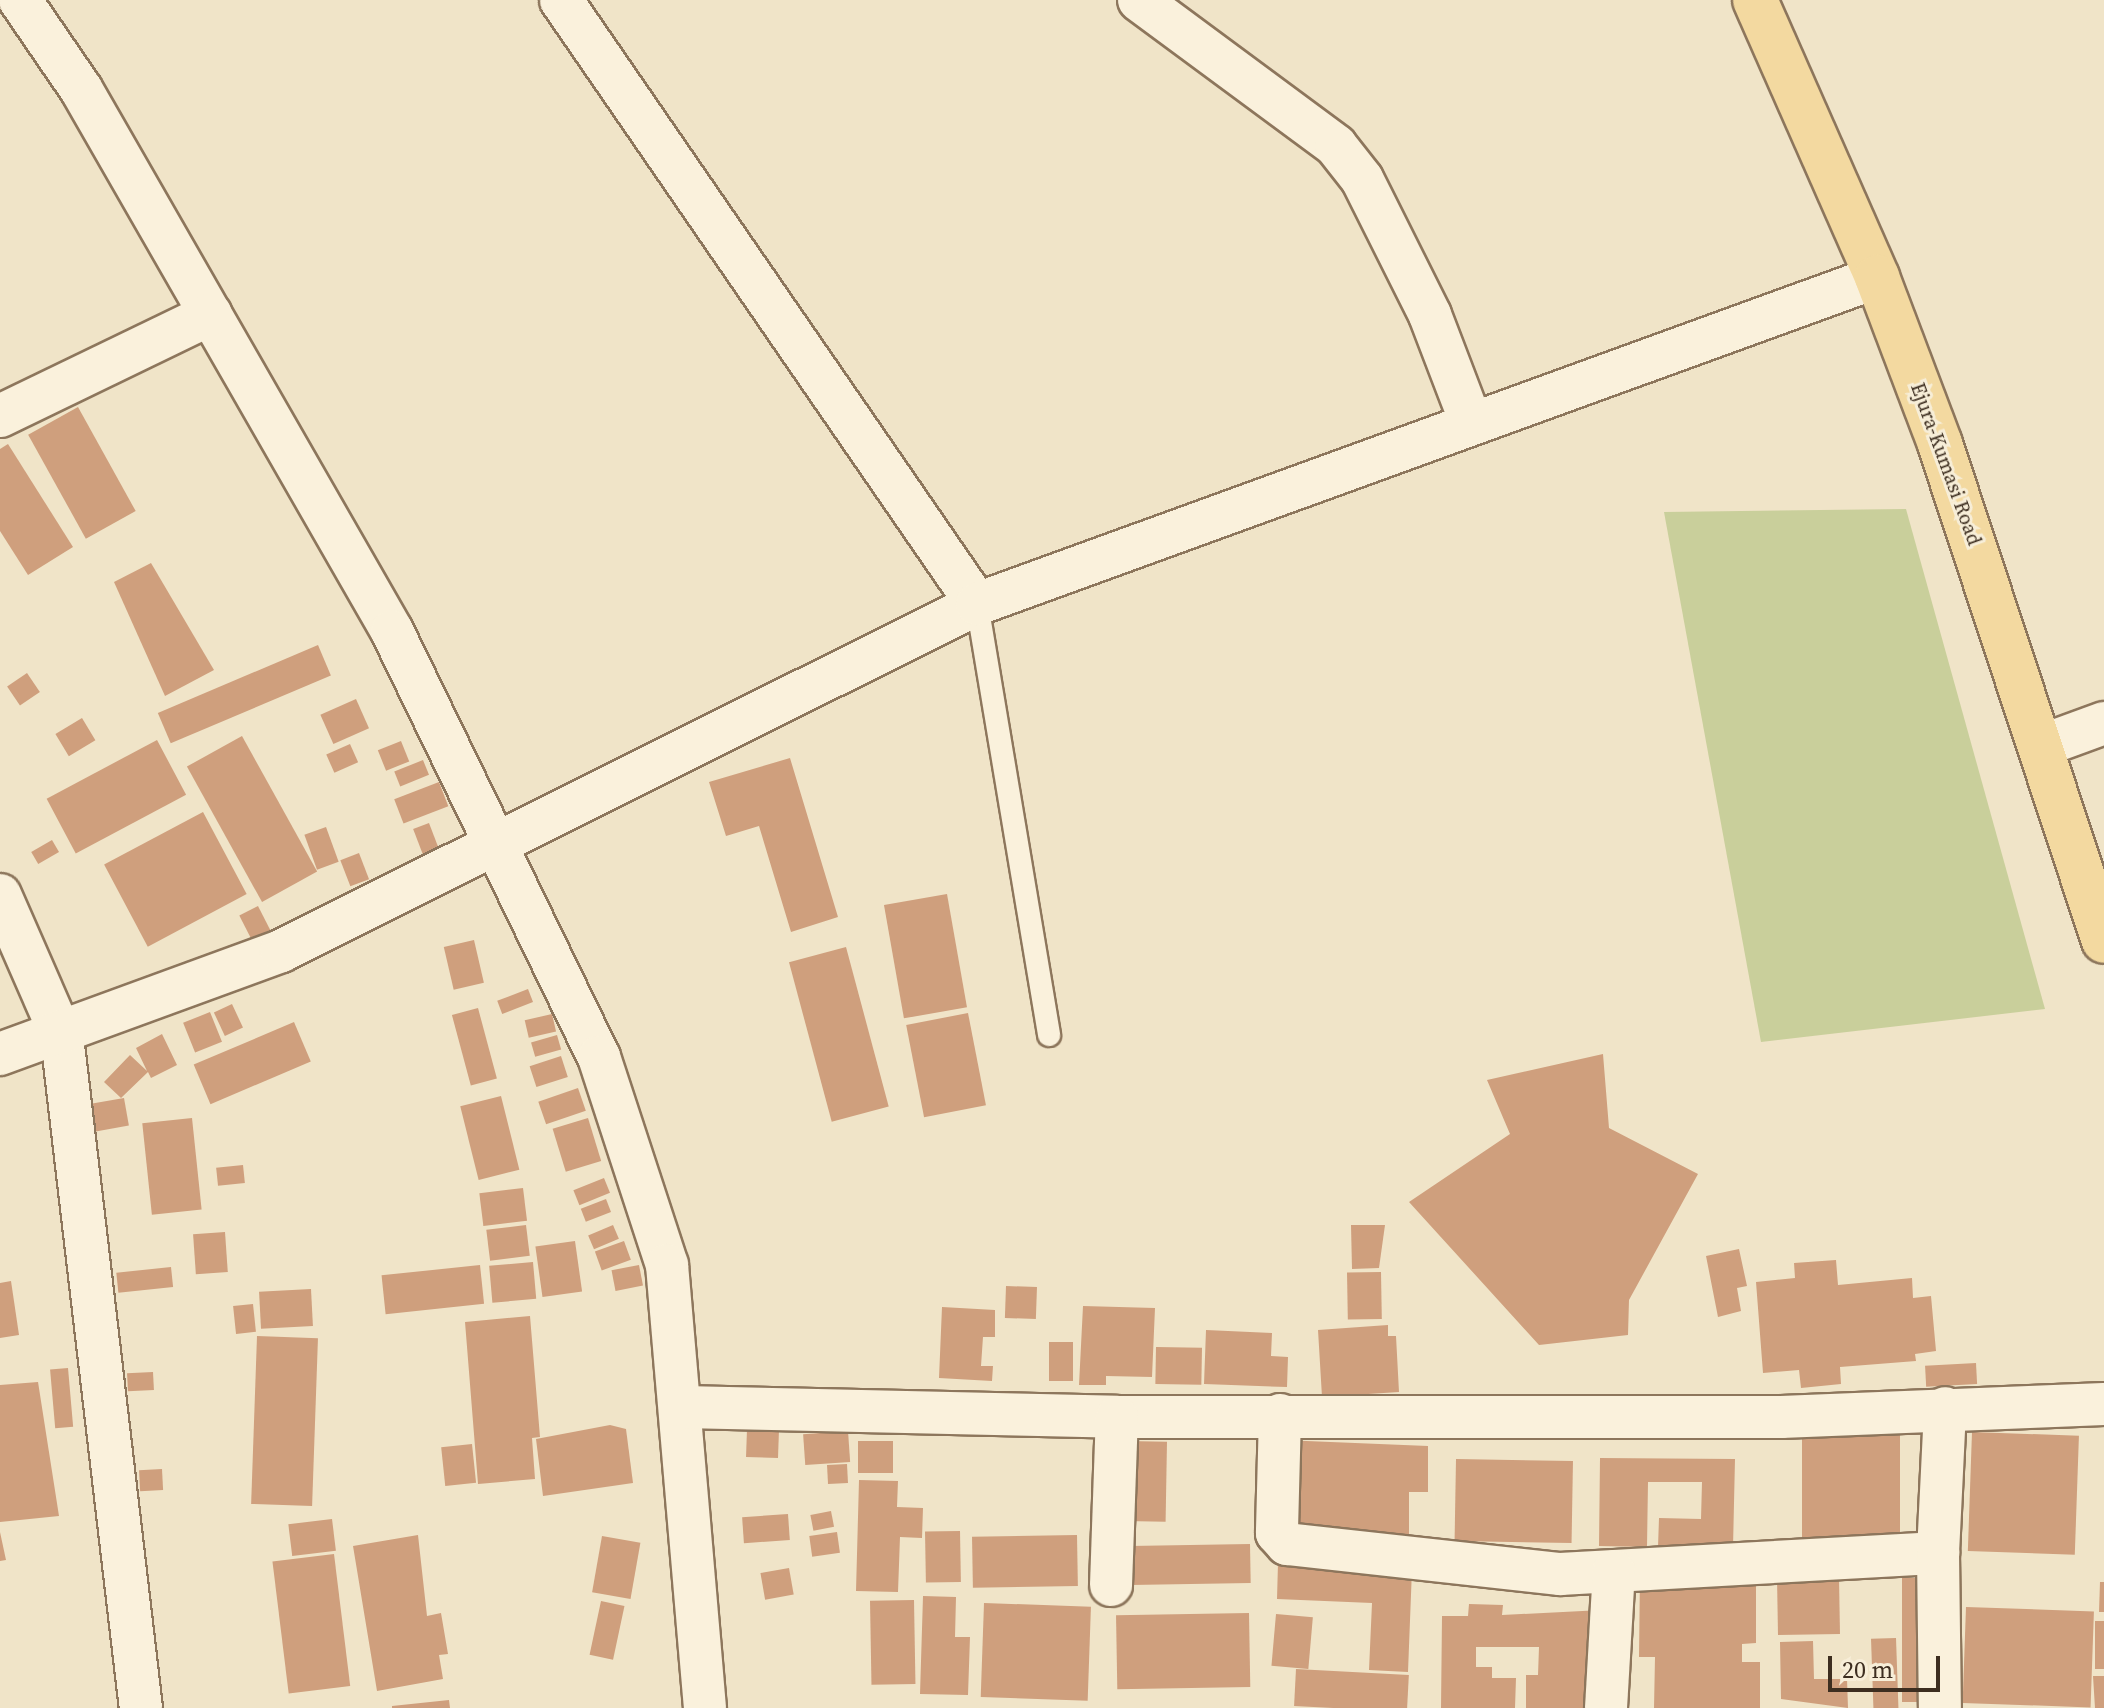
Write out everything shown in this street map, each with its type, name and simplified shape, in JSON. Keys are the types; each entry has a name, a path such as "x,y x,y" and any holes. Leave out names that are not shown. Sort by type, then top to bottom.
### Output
{"main road":[{"name":"Ejura-Kumasi Road","path":"1755,0 1877,277 2097,886 2104,941"}],"street":[{"path":"20,0 81,89 392,631 498,840 599,1057 642,1180 667,1265 683,1407 705,1708"},
{"path":"561,0 977,604"},
{"path":"1139,0 1336,146 1362,179 1430,315 1470,420"},
{"path":"0,1054 62,1037 281,951 498,840 977,604 1470,420 1877,277"},
{"path":"0,416 211,314"},
{"path":"2044,745 2104,723"},
{"path":"0,895 62,1037 141,1708"},
{"path":"683,1407 1117,1417 1781,1417 2104,1404"},
{"path":"1940,1708 1938,1553 1945,1408"},
{"path":"1280,1415 1277,1533 1287,1544 1560,1574 1938,1553"},
{"path":"1111,1585 1117,1417"},
{"path":"1606,1708 1614,1571"}],"lane":[{"path":"977,604 1049,1035"}],"green space":[{"path":"1906,509 2045,1009 1761,1042 1664,512"}],"building":[{"path":"78,407 136,511 86,539 28,435"},
{"path":"8,444 73,547 28,575 0,531 0,449"},
{"path":"151,563 214,670 165,696 114,582"},
{"path":"318,645 331,675 171,743 158,713"},
{"path":"27,673 40,692 20,705 7,686"},
{"path":"356,699 369,728 333,744 320,715"},
{"path":"82,718 95,740 69,756 55,734"},
{"path":"242,736 317,872 262,902 187,767"},
{"path":"157,740 186,795 76,853 47,799"},
{"path":"401,741 409,761 386,771 378,750"},
{"path":"350,744 358,762 334,773 326,755"},
{"path":"790,758 838,917 791,932 759,826 726,836 709,782"},
{"path":"423,760 429,775 400,786 394,772"},
{"path":"439,782 448,806 404,823 394,799"},
{"path":"203,812 247,894 148,947 104,865"},
{"path":"429,823 439,849 423,855 413,829"},
{"path":"326,827 339,862 317,870 304,835"},
{"path":"52,840 59,852 38,864 31,852"},
{"path":"359,853 369,879 350,886 340,860"},
{"path":"947,894 967,1007 904,1018 884,905"},
{"path":"258,906 270,930 252,940 239,916"},
{"path":"474,940 484,983 454,990 444,947"},
{"path":"846,947 889,1106 832,1122 789,962"},
{"path":"528,989 533,1002 502,1014 497,1001"},
{"path":"232,1004 243,1028 225,1036 214,1012"},
{"path":"478,1008 497,1079 471,1086 452,1015"},
{"path":"210,1012 222,1042 195,1053 183,1023"},
{"path":"968,1013 986,1105 924,1117 906,1025"},
{"path":"552,1014 556,1032 529,1038 525,1020"},
{"path":"294,1022 311,1062 210,1104 194,1065"},
{"path":"162,1034 177,1065 151,1078 148,1072 121,1098 104,1082 130,1055 147,1071 136,1048"},
{"path":"557,1035 561,1049 535,1057 531,1042"},
{"path":"1603,1054 1609,1128 1698,1174 1629,1300 1628,1335 1539,1345 1409,1202 1510,1134 1487,1080"},
{"path":"561,1056 568,1077 536,1087 530,1066"},
{"path":"578,1088 586,1111 546,1124 538,1102"},
{"path":"501,1096 519,1170 479,1180 460,1106"},
{"path":"124,1098 129,1126 94,1132 90,1104"},
{"path":"192,1118 202,1209 152,1215 142,1123"},
{"path":"588,1118 601,1161 566,1172 553,1129"},
{"path":"243,1165 245,1183 218,1186 216,1168"},
{"path":"604,1178 610,1193 579,1205 573,1190"},
{"path":"523,1188 527,1221 483,1226 479,1193"},
{"path":"606,1199 611,1212 586,1222 581,1209"},
{"path":"526,1225 530,1256 490,1261 486,1230"},
{"path":"613,1225 619,1239 594,1249 588,1236"},
{"path":"1351,1225 1385,1225 1379,1268 1352,1269"},
{"path":"225,1232 228,1272 196,1274 193,1234"},
{"path":"575,1241 582,1292 542,1297 535,1247"},
{"path":"624,1241 631,1260 602,1270 595,1252"},
{"path":"1739,1249 1747,1286 1737,1288 1741,1311 1718,1317 1706,1256"},
{"path":"1836,1260 1838,1285 1912,1278 1913,1298 1931,1296 1936,1351 1915,1354 1916,1361 1840,1367 1841,1384 1801,1388 1799,1370 1763,1373 1756,1282 1795,1278 1794,1263"},
{"path":"533,1262 536,1299 492,1303 489,1266"},
{"path":"480,1265 484,1304 386,1314 382,1275"},
{"path":"639,1265 643,1286 616,1291 612,1270"},
{"path":"171,1267 173,1287 118,1293 116,1273"},
{"path":"1381,1272 1382,1319 1348,1320 1347,1273"},
{"path":"11,1281 19,1335 0,1338 0,1283"},
{"path":"1006,1286 1037,1287 1036,1319 1005,1318"},
{"path":"311,1289 313,1326 261,1329 259,1292"},
{"path":"253,1304 256,1332 236,1334 233,1306"},
{"path":"1083,1306 1155,1308 1152,1377 1106,1376 1106,1385 1079,1385"},
{"path":"942,1307 995,1310 995,1337 983,1337 981,1366 993,1366 992,1381 939,1378"},
{"path":"530,1316 540,1437 532,1438 535,1479 478,1484 465,1322"},
{"path":"1388,1325 1388,1336 1396,1336 1399,1392 1322,1397 1318,1330"},
{"path":"1206,1330 1272,1333 1271,1356 1288,1357 1287,1387 1204,1384"},
{"path":"257,1336 318,1338 312,1506 251,1504"},
{"path":"1049,1342 1073,1342 1073,1381 1049,1381"},
{"path":"1156,1347 1202,1348 1201,1385 1155,1384"},
{"path":"1976,1363 1977,1384 1926,1387 1925,1366"},
{"path":"68,1368 73,1427 55,1428 50,1370"},
{"path":"153,1372 154,1390 128,1391 127,1373"},
{"path":"38,1382 59,1516 0,1522 0,1385"},
{"path":"610,1425 626,1429 633,1483 543,1496 536,1439"},
{"path":"747,1429 779,1430 778,1458 746,1457"},
{"path":"1802,1430 1900,1430 1900,1549 1802,1549"},
{"path":"848,1431 850,1462 805,1465 803,1434"},
{"path":"1972,1432 2079,1436 2075,1555 1968,1551"},
{"path":"1282,1440 1428,1446 1428,1492 1409,1492 1409,1538 1280,1536"},
{"path":"858,1441 893,1441 893,1473 858,1473"},
{"path":"1126,1441 1167,1442 1166,1522 1125,1521"},
{"path":"472,1444 476,1483 445,1486 441,1447"},
{"path":"1600,1458 1735,1459 1733,1548 1658,1547 1659,1518 1701,1519 1702,1482 1648,1482 1647,1547 1599,1546"},
{"path":"1456,1459 1573,1461 1572,1543 1455,1541"},
{"path":"847,1464 848,1483 828,1484 827,1465"},
{"path":"162,1469 163,1490 140,1491 139,1470"},
{"path":"859,1480 898,1481 897,1507 923,1508 922,1538 900,1537 898,1592 856,1591"},
{"path":"831,1511 834,1527 813,1531 810,1515"},
{"path":"788,1514 790,1540 744,1543 742,1517"},
{"path":"332,1519 336,1551 292,1556 288,1524"},
{"path":"960,1531 961,1582 926,1583 925,1532"},
{"path":"0,1532 6,1560 0,1561"},
{"path":"837,1532 840,1553 812,1557 809,1536"},
{"path":"418,1535 427,1616 441,1613 448,1654 439,1655 443,1679 377,1691 353,1546"},
{"path":"1077,1535 1078,1586 973,1588 972,1537"},
{"path":"602,1536 640,1543 631,1599 592,1592"},
{"path":"1250,1544 1251,1583 1131,1585 1130,1546"},
{"path":"334,1554 350,1686 289,1694 272,1562"},
{"path":"1278,1563 1412,1569 1408,1672 1369,1670 1372,1603 1277,1599"},
{"path":"789,1568 794,1595 765,1600 760,1573"},
{"path":"1640,1575 1756,1575 1756,1643 1742,1644 1742,1662 1760,1662 1760,1708 1654,1708 1655,1657 1639,1657"},
{"path":"1839,1577 1840,1634 1778,1635 1777,1578"},
{"path":"1902,1578 1926,1578 1926,1702 1902,1702"},
{"path":"2100,1582 2104,1582 2104,1612 2099,1612"},
{"path":"923,1596 956,1597 955,1637 970,1637 968,1695 920,1694"},
{"path":"914,1600 915,1684 871,1685 870,1601"},
{"path":"601,1601 624,1606 613,1660 590,1655"},
{"path":"984,1603 1091,1607 1088,1701 981,1697"},
{"path":"1469,1604 1503,1605 1502,1615 1602,1610 1595,1708 1526,1708 1526,1675 1538,1675 1539,1647 1476,1647 1476,1667 1492,1667 1492,1678 1516,1678 1515,1708 1441,1708 1442,1616 1468,1616"},
{"path":"1966,1607 2094,1611 2091,1707 1963,1703"},
{"path":"1249,1613 1250,1687 1117,1689 1116,1615"},
{"path":"1276,1614 1313,1617 1308,1669 1271,1666"},
{"path":"2095,1621 2104,1621 2104,1669 2095,1669"},
{"path":"1896,1638 1898,1708 1873,1708 1871,1639"},
{"path":"1813,1641 1814,1679 1847,1679 1848,1708 1781,1699 1780,1642"},
{"path":"1296,1669 1409,1675 1407,1708 1294,1706"},
{"path":"2093,1676 2104,1676 2104,1708 2095,1708"},
{"path":"449,1700 450,1708 392,1708 392,1706"}]}
